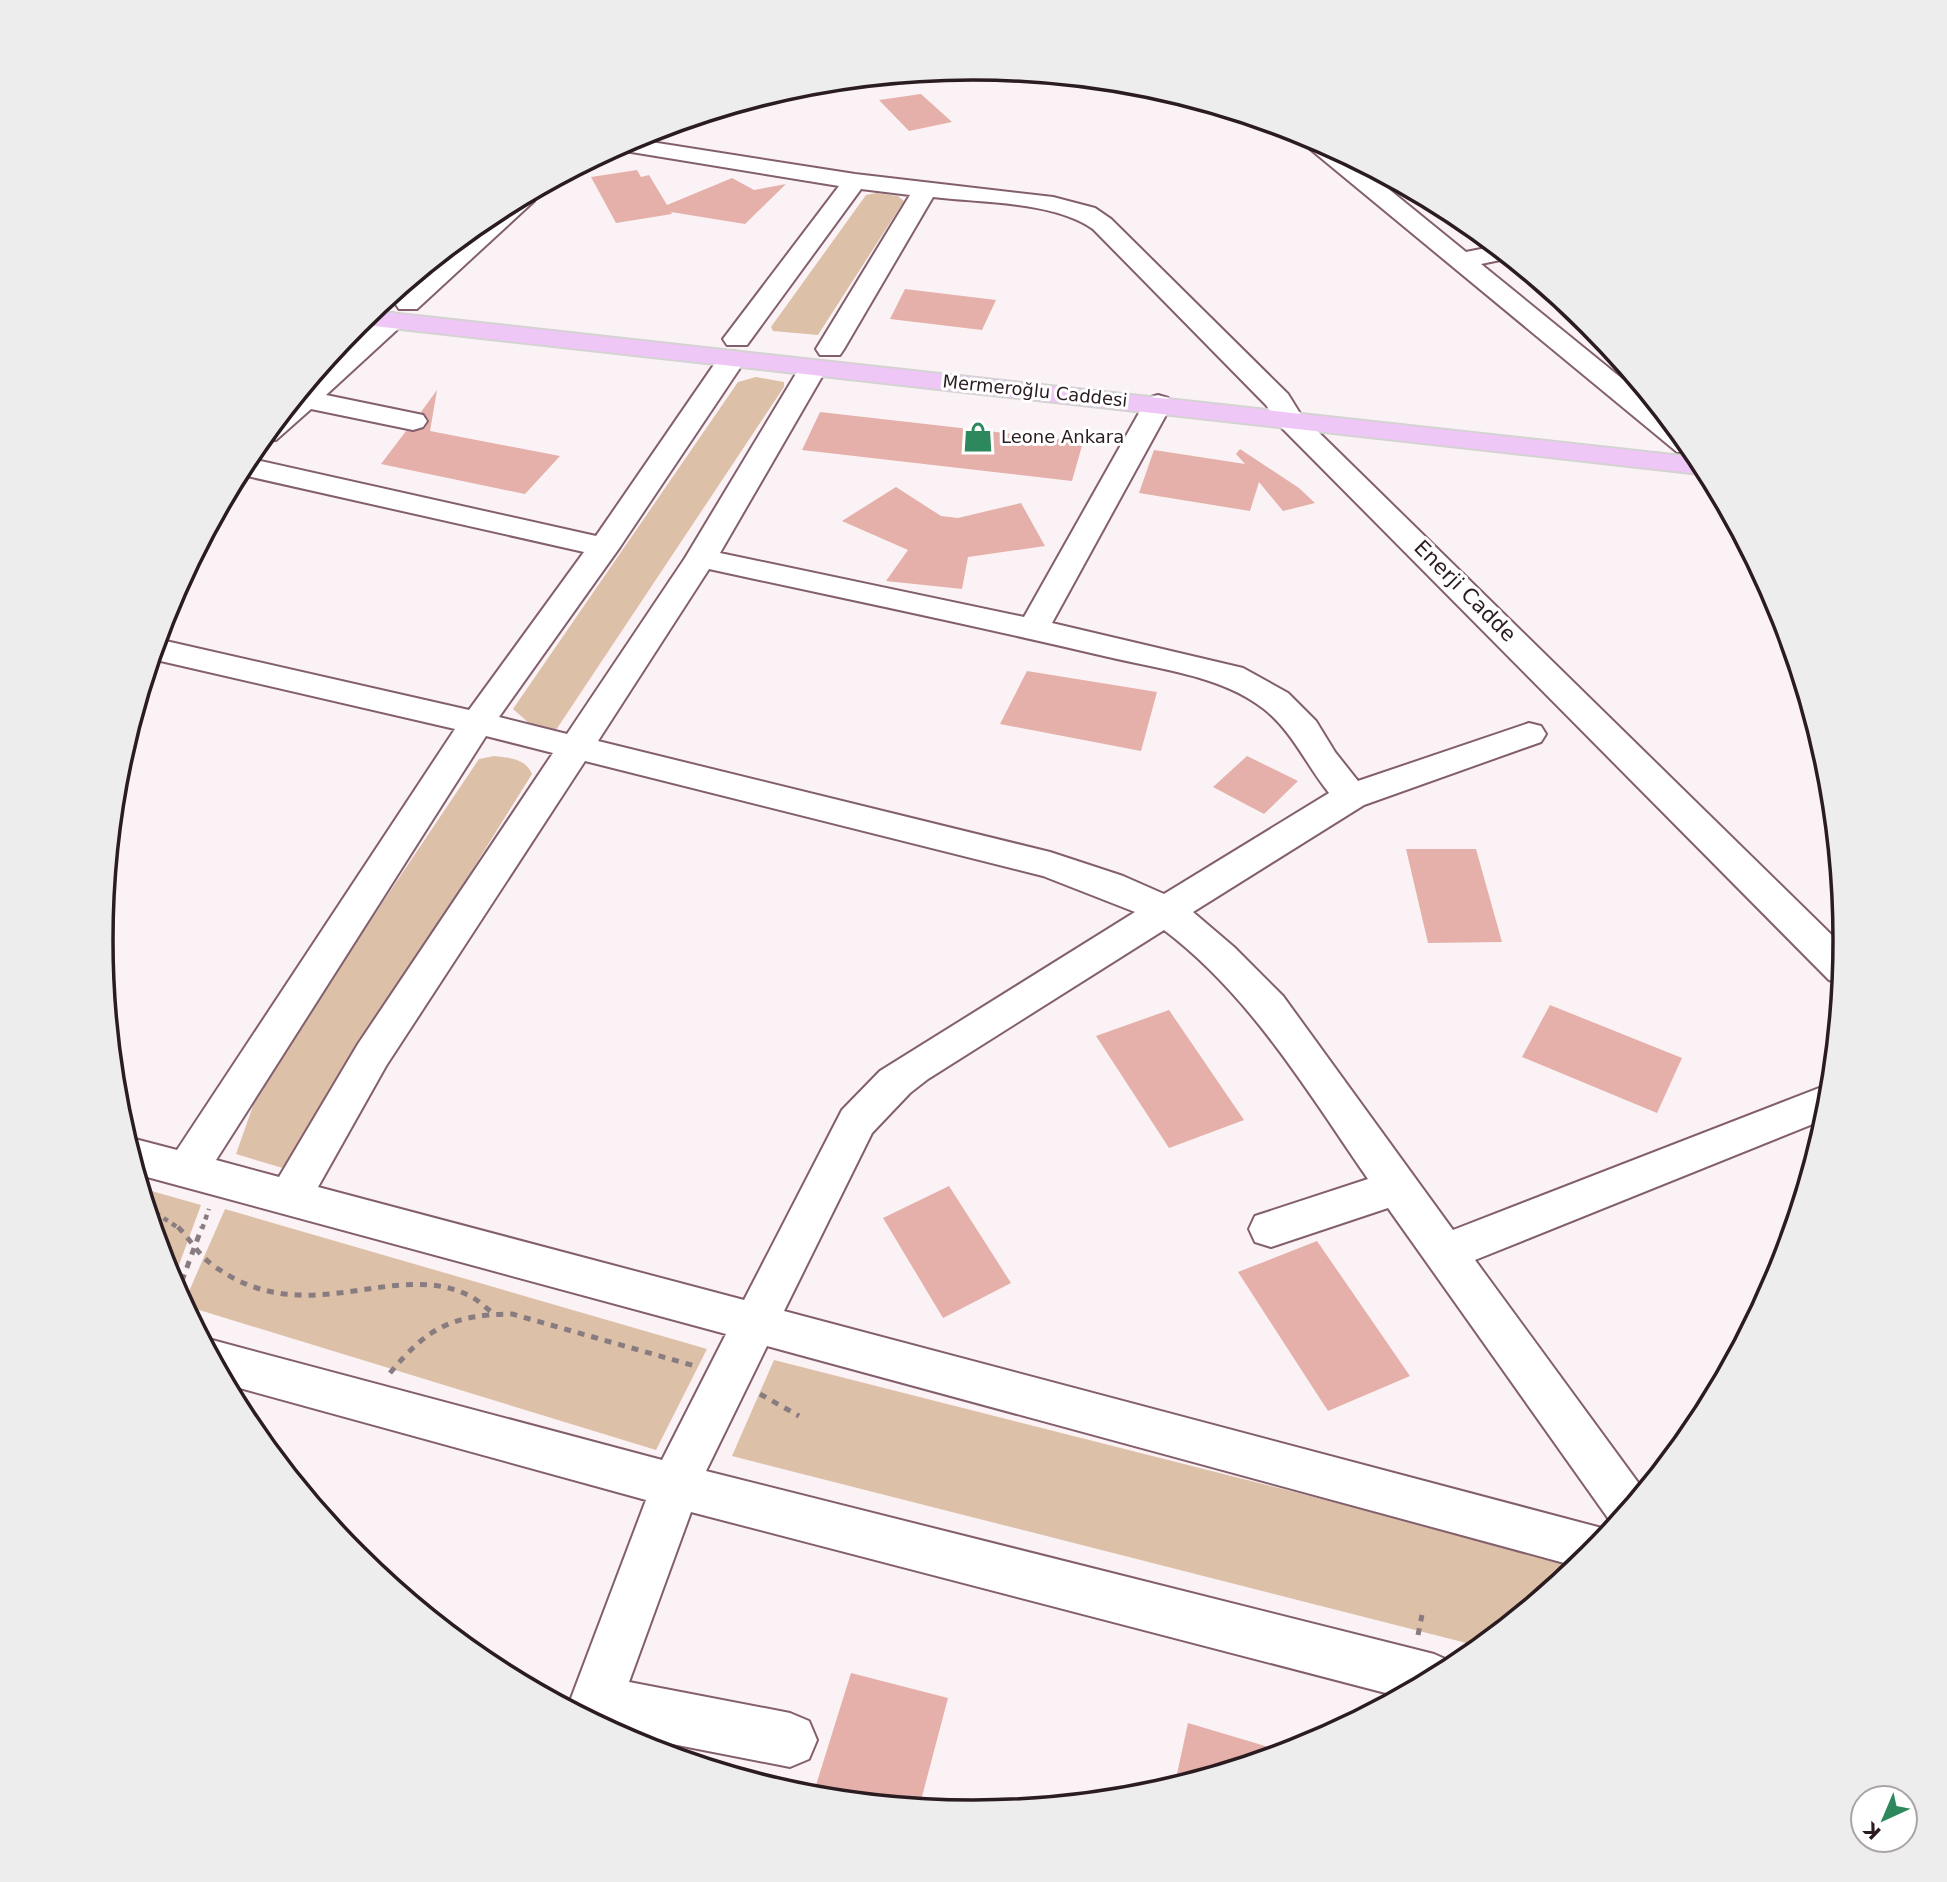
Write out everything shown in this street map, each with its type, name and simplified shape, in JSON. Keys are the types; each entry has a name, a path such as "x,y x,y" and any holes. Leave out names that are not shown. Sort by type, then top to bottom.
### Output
{"main road":[{"name":"Mermeroğlu Caddesi","path":"389,310 1681,452"},
{"name":"Mermeroğlu Caddesi","path":"821,358 1158,404 1284,410"}],"street":[{"path":"289,1198 372,1055 701,558 926,189 855,181 641,147"},
{"path":"1368,177 1461,261 1663,427"},
{"path":"204,1175 477,723 604,547 735,349 855,181"},
{"name":"Enerji Cadde","path":"926,189 1053,204 1086,213 1102,224 1833,960"},
{"path":"1461,261 1492,254"},
{"path":"404,296 444,262"},
{"path":"317,386 372,327"},
{"path":"306,399 413,421"},
{"path":"1033,629 1158,404"},
{"path":"254,469 604,547"},
{"path":"701,558 1185,663 1253,686 1276,701 1304,729 1321,759 1351,796"},
{"path":"164,651 477,723 1050,864 1142,899 1167,913 1227,964 1269,1007 1328,1085 1443,1253 1624,1504"},
{"path":"790,1740 593,1711 687,1457 858,1122 874,1103 914,1068 1167,913 1351,796 1529,734"},
{"path":"1443,1253 1818,1104"},
{"path":"141,1158 1585,1546"},
{"path":"1271,1229 1397,1187"},
{"path":"224,1363 1413,1681"}],"path":[{"path":"183,1279 194,1249 204,1175"},
{"path":"158,1215 180,1228 194,1249 256,1291 291,1297 419,1286 462,1293 485,1304 494,1314"},
{"path":"367,1402 404,1355 438,1323 455,1317 512,1314 728,1376 799,1416"}],"shaded area":[{"path":"876,193 898,196 904,201 818,335 773,331 771,327 866,195"},
{"path":"756,377 784,382 784,387 556,730 530,724 513,709 738,382"},
{"path":"494,756 521,762 532,774 286,1169 236,1154 261,1083 479,759"},
{"path":"150,1191 201,1205 178,1268"},
{"path":"225,1209 707,1349 656,1450 196,1309 189,1292"},
{"path":"774,1360 1569,1562 1541,1588 1469,1644 732,1456"}],"building":[{"path":"921,94 952,122 909,131 879,100"},
{"path":"637,170 641,177 649,175 667,205 732,178 754,190 786,184 745,224 671,212 672,214 616,223 591,177"},
{"path":"905,289 996,300 982,330 890,319"},
{"path":"437,390 430,431 560,456 525,494 381,464 406,431 425,428 429,420 421,412"},
{"path":"820,412 1083,442 1072,481 802,450"},
{"path":"1240,449 1299,488 1315,503 1283,511 1259,482 1250,511 1139,493 1154,450 1245,464 1236,454"},
{"path":"896,487 941,516 958,518 1021,503 1045,546 968,557 962,589 886,581 908,550 842,521"},
{"path":"1027,671 1157,692 1141,751 1000,724"},
{"path":"1247,756 1298,781 1264,814 1213,787"},
{"path":"1406,849 1476,849 1502,942 1428,943"},
{"path":"1550,1005 1682,1058 1657,1113 1522,1057"},
{"path":"1169,1010 1244,1120 1169,1148 1096,1036"},
{"path":"949,1186 1011,1283 943,1318 883,1218"},
{"path":"1317,1241 1410,1376 1328,1411 1238,1272"},
{"path":"851,1673 948,1698 921,1800 816,1787"},
{"path":"1188,1723 1272,1748 1250,1756 1176,1777"}],"place":[{"name":"Leone Ankara","path":"978,437"}]}
